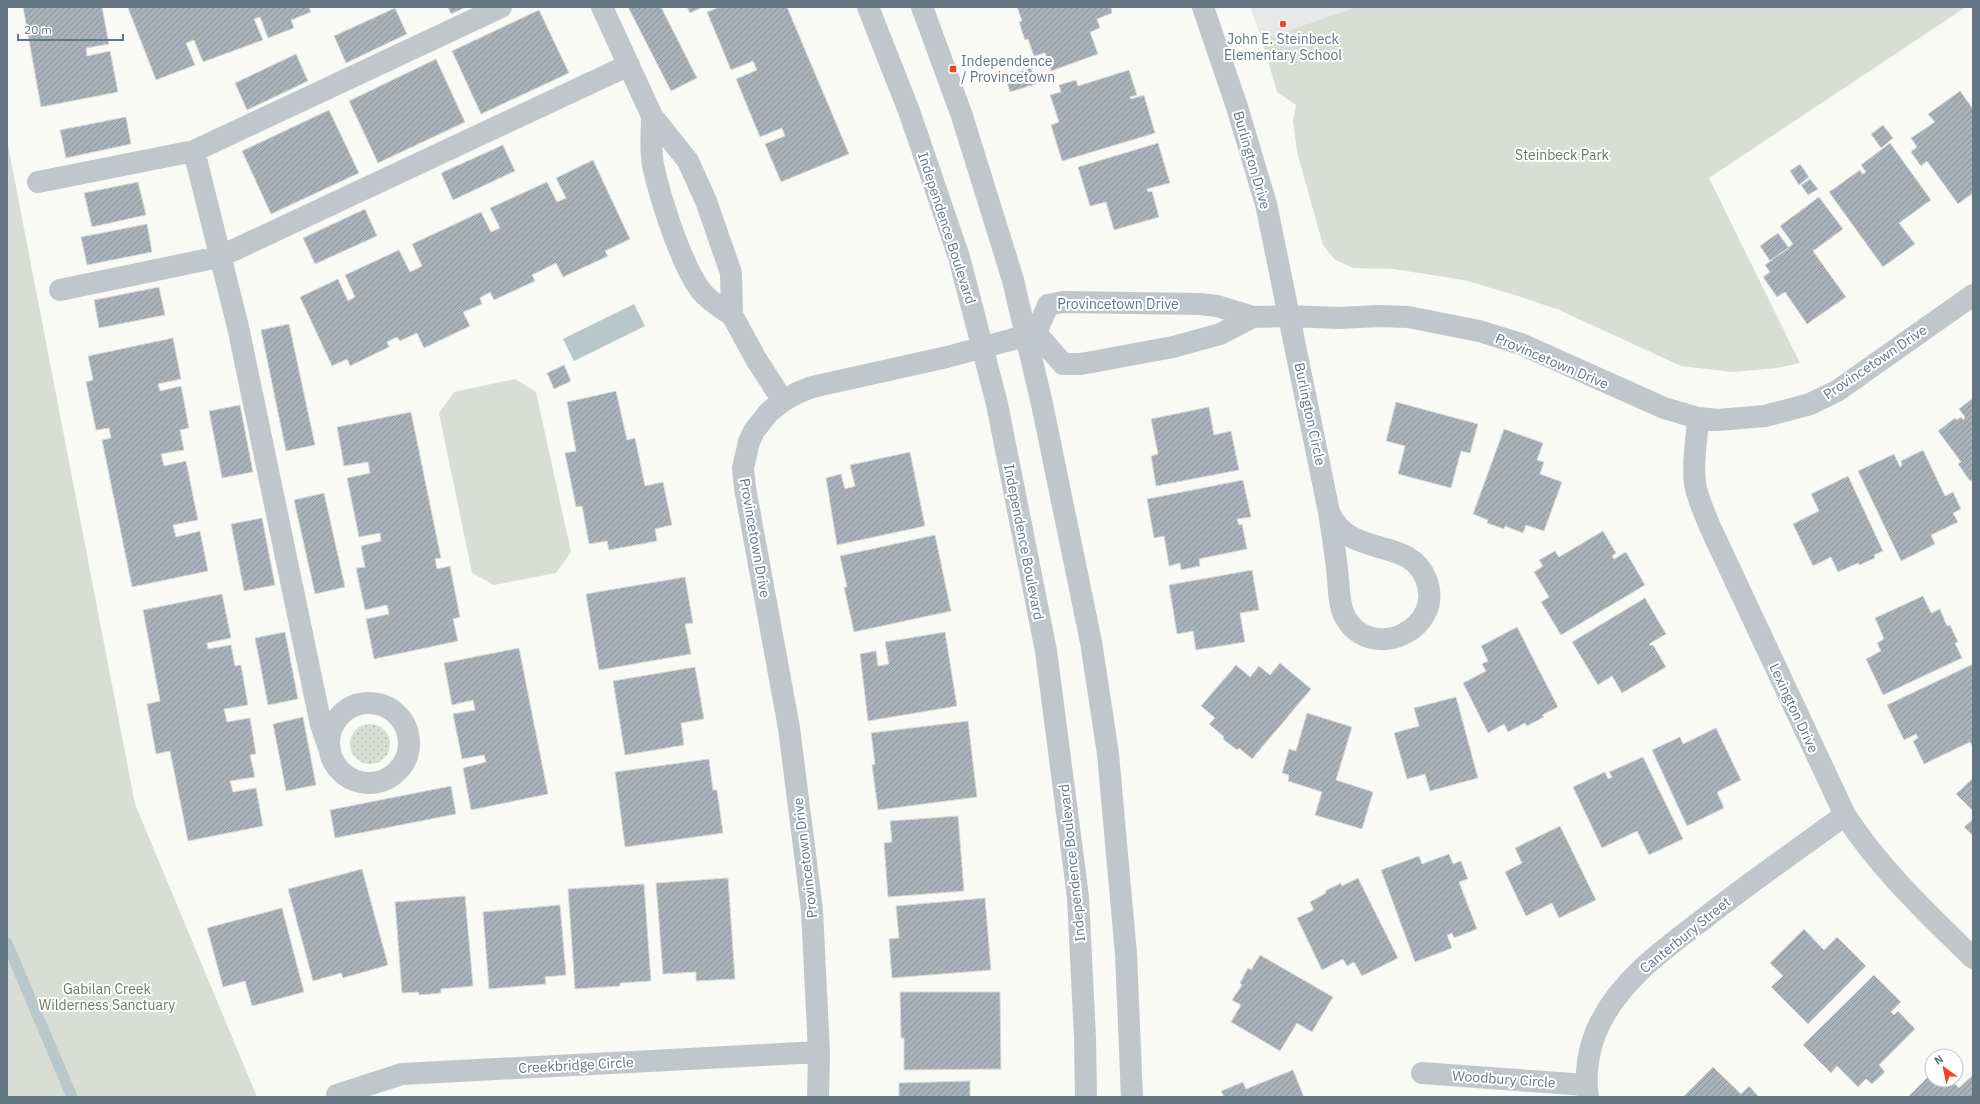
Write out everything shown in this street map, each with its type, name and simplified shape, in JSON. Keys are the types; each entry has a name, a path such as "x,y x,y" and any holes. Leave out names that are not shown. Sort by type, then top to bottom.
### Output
{"street":[{"path":"38,182 194,151 501,7"},
{"path":"602,7 652,116 688,160 706,201 730,273 732,315 756,359 783,400"},
{"name":"Independence Boulevard","path":"868,7 909,111 959,257 984,348 997,404 1046,651 1078,896 1085,1038 1086,1097"},
{"path":"922,7 962,116 1031,335 1091,642 1108,754 1126,954 1132,1097"},
{"name":"Burlington Drive","path":"1203,7 1237,107 1266,204 1288,316"},
{"path":"60,290 219,257 629,65"},
{"path":"652,116 653,164 675,238 693,277 701,290 708,299 732,315"},
{"path":"194,151 219,257 238,327 321,725 330,751"},
{"name":"Provincetown Drive","path":"818,1097 819,1052 812,910 789,728 745,488 743,468 749,442 754,431 769,412 783,400 812,387 984,348 1031,335 1048,305 1063,302 1200,304 1217,306 1253,317 1408,317 1479,331 1521,344 1664,408 1698,418 1718,420 1765,416 1810,404 1837,391 1973,295"},
{"name":"Burlington Circle","path":"1288,316 1330,512 1340,601 1345,616 1354,628 1366,636 1381,639 1395,638 1409,632 1420,622 1427,610 1429,595 1427,580 1420,568 1409,558 1396,551 1371,546 1342,531 1334,522 1330,512"},
{"path":"1031,335 1063,364 1081,364 1173,348 1204,340 1220,334 1253,317"},
{"name":"Lexington Drive","path":"1698,418 1695,484 1700,502 1744,601 1845,815 1860,838 1887,870 1973,958"},
{"name":"Canterbury Street","path":"1587,1091 1588,1063 1599,1024 1612,1003 1629,982 1654,958 1732,897 1845,815"},
{"name":"Creekbridge Circle","path":"336,1095 402,1074 819,1052"},
{"name":"Woodbury Circle","path":"1422,1073 1587,1091"}],"shaded area":[{"name":"John E. Steinbeck Elementary School","path":"1250,7 1357,7 1358,8 1262,40"},
{"path":"634,304 645,326 574,361 563,339"}],"green space":[{"name":"Steinbeck Park","path":"1357,7 1966,7 1709,178 1800,363 1777,368 1733,372 1681,366 1559,310 1464,280 1393,269 1353,268 1334,259 1323,245 1297,152 1293,120 1296,105 1277,92 1262,40"},
{"name":"Gabilan Creek Wilderness Sanctuary","path":"7,140 135,804 257,1097 7,1097"},
{"path":"515,379 536,392 571,552 556,573 494,585 472,573 439,413 454,392"},
{"path":"370,724 381,727 387,733 390,744 387,755 381,761 370,764 359,761 353,755 350,744 353,733 359,727"}],"building":[{"path":"23,7 102,7 109,44 86,48 87,56 110,51 118,92 41,107"},
{"path":"309,7 311,12 291,20 294,28 268,38 260,17 254,19 263,40 203,62 194,40 186,43 195,65 156,80 128,8"},
{"path":"448,7 466,7 451,14"},
{"path":"628,7 661,7 697,78 671,91"},
{"path":"687,7 703,7 690,13"},
{"path":"720,7 787,7 849,154 781,182 765,144 785,136 782,128 760,137 736,79 757,70 753,61 731,70 707,12"},
{"path":"1017,7 1111,7 1112,13 1097,19 1100,28 1090,32 1098,54 1051,71 1045,53 1034,56 1028,39 1025,40 1019,22 1022,21"},
{"path":"395,8 407,34 346,63 334,36"},
{"path":"539,10 569,73 481,114 452,51"},
{"path":"296,54 308,81 247,110 235,83"},
{"path":"436,59 465,122 378,163 349,101"},
{"path":"1031,68 1036,84 1010,92 1005,77"},
{"path":"1129,70 1137,95 1130,97 1131,99 1144,95 1155,133 1062,161 1051,125 1059,122 1050,95 1061,92 1059,85 1076,80 1078,86"},
{"path":"1960,91 1973,109 1973,193 1958,204 1927,161 1921,166 1911,152 1917,147 1911,138 1935,122 1928,114"},
{"path":"329,110 359,173 271,214 242,151"},
{"path":"126,117 131,144 66,158 60,130"},
{"path":"1883,125 1893,138 1881,148 1871,134"},
{"path":"1158,143 1170,183 1147,189 1148,192 1152,191 1159,217 1114,230 1106,202 1090,206 1078,167"},
{"path":"1890,143 1931,200 1899,223 1915,244 1883,267 1829,192 1860,170 1862,174 1866,172 1861,165"},
{"path":"503,145 515,171 453,200 441,173"},
{"path":"593,160 630,239 605,251 608,256 563,277 556,263 532,275 535,281 494,300 490,292 480,298 482,304 463,312 470,326 424,348 417,333 400,341 397,337 387,342 389,347 350,366 347,359 332,366 300,297 338,279 348,301 355,297 345,275 399,250 410,272 422,266 412,244 481,212 491,232 500,228 490,208 547,182 557,202 566,198 556,178"},
{"path":"1800,164 1809,177 1799,185 1790,171"},
{"path":"1810,179 1818,189 1808,195 1801,185"},
{"path":"138,182 146,215 92,227 84,193"},
{"path":"1819,197 1843,229 1813,251 1846,297 1807,324 1785,292 1777,297 1763,277 1770,272 1765,265 1793,244 1780,226"},
{"path":"365,209 377,236 315,264 303,238"},
{"path":"147,224 152,252 87,265 81,237"},
{"path":"1778,233 1789,248 1770,261 1760,246"},
{"path":"159,287 165,315 99,328 94,300"},
{"path":"289,324 315,445 286,451 261,330"},
{"path":"173,338 181,379 158,384 160,391 181,386 189,428 180,430 184,450 161,454 164,466 186,461 198,520 173,525 176,537 200,531 208,571 132,587 102,440 111,438 109,428 96,430 86,382 93,380 88,356"},
{"path":"564,365 571,381 554,389 547,373"},
{"path":"616,391 627,440 635,438 645,486 663,482 672,525 655,529 657,541 609,550 607,541 589,544 582,506 576,507 565,453 576,451 567,402"},
{"path":"1973,398 1973,480 1970,481 1958,464 1961,462 1938,431 1955,418 1957,420 1961,417 1963,420 1965,417 1959,409"},
{"path":"1396,402 1478,424 1470,453 1461,451 1451,488 1398,474 1405,446 1386,441"},
{"path":"240,405 253,472 222,478 209,411"},
{"path":"1209,407 1214,435 1231,431 1239,470 1156,486 1151,456 1158,454 1151,419"},
{"path":"411,412 441,558 435,559 437,569 450,566 460,617 453,619 458,641 374,659 366,619 389,614 387,605 365,610 356,568 365,567 361,546 381,541 380,533 359,537 347,478 370,473 368,462 344,466 337,427"},
{"path":"1504,429 1543,443 1537,460 1544,462 1540,474 1562,482 1544,531 1526,525 1523,533 1505,526 1504,529 1487,523 1488,520 1473,514"},
{"path":"1923,450 1945,496 1953,492 1961,509 1953,513 1958,522 1931,535 1935,544 1901,561 1858,471 1894,454 1900,467 1902,465 1901,461"},
{"path":"910,452 925,526 837,545 826,478 841,474 845,489 855,486 850,465"},
{"path":"1848,476 1883,551 1874,555 1875,558 1859,565 1858,563 1838,572 1831,557 1813,566 1793,524 1819,511 1811,494"},
{"path":"1243,480 1251,517 1237,519 1239,525 1242,524 1247,549 1199,559 1200,566 1181,570 1180,563 1169,566 1164,536 1154,538 1147,499"},
{"path":"324,493 345,587 315,594 294,500"},
{"path":"262,518 275,585 244,591 231,524"},
{"path":"1603,531 1616,553 1612,556 1614,559 1626,552 1645,585 1561,635 1541,602 1549,597 1534,572 1543,566 1539,560 1555,551 1559,557"},
{"path":"935,535 951,611 854,632 844,587 847,587 840,556"},
{"path":"1252,570 1259,610 1240,613 1245,642 1196,650 1193,631 1177,634 1169,585"},
{"path":"685,577 693,623 685,624 691,654 599,670 586,594"},
{"path":"222,594 231,638 207,643 208,649 231,645 235,666 241,665 248,705 224,709 227,722 250,718 256,754 250,755 255,777 230,781 233,792 256,788 263,826 188,841 170,751 156,754 147,704 160,701 143,610"},
{"path":"1923,596 1931,613 1940,609 1947,626 1950,625 1958,642 1955,643 1962,658 1883,695 1866,659 1881,651 1877,643 1884,639 1875,618"},
{"path":"1645,598 1666,634 1649,644 1651,646 1653,645 1666,667 1622,693 1612,676 1598,685 1572,642"},
{"path":"1517,627 1558,707 1542,715 1544,717 1527,726 1525,723 1508,732 1504,724 1488,733 1463,683 1486,671 1482,664 1488,661 1481,646"},
{"path":"285,632 298,699 268,705 255,638"},
{"path":"945,632 957,706 868,721 860,654 876,651 878,666 889,664 885,642"},
{"path":"519,648 548,794 471,810 463,768 486,762 484,755 462,759 453,714 475,710 473,700 452,705 444,663"},
{"path":"1280,663 1311,689 1252,759 1239,748 1237,750 1223,739 1224,737 1209,724 1215,718 1201,706 1236,665 1250,677 1259,666 1270,675"},
{"path":"1973,664 1973,748 1970,742 1924,764 1913,741 1918,738 1916,734 1904,740 1887,705"},
{"path":"695,667 704,719 681,723 684,745 625,755 613,681"},
{"path":"1456,697 1478,778 1430,791 1425,774 1407,779 1394,733 1419,726 1414,708"},
{"path":"1307,713 1352,727 1336,780 1373,792 1362,829 1315,815 1322,792 1288,781 1289,775 1282,773 1289,749 1296,751"},
{"path":"303,717 316,785 286,791 273,724"},
{"path":"968,721 977,797 878,810 872,765 875,764 871,733"},
{"path":"1716,728 1741,780 1717,792 1724,808 1687,826 1652,750 1680,737 1683,744"},
{"path":"1643,757 1683,839 1649,855 1637,831 1602,848 1573,787 1605,772 1608,779 1612,777 1609,772"},
{"path":"709,759 713,790 717,790 723,833 625,847 615,772"},
{"path":"1973,778 1973,811 1956,794"},
{"path":"451,786 456,814 335,838 330,810"},
{"path":"958,816 964,891 888,897 884,843 892,842 890,821"},
{"path":"1973,819 1973,836 1964,827"},
{"path":"1560,826 1596,900 1559,918 1552,903 1526,916 1505,872 1522,863 1515,848"},
{"path":"1449,854 1453,864 1461,861 1468,879 1459,882 1477,929 1454,938 1452,933 1447,935 1452,948 1415,962 1381,870 1419,856 1422,864"},
{"path":"362,869 388,965 343,978 341,973 313,981 288,889"},
{"path":"728,878 735,979 696,981 696,972 663,974 656,883"},
{"path":"1358,878 1398,958 1362,976 1354,962 1347,966 1343,959 1322,970 1297,918 1314,910 1310,902 1326,893 1325,891 1341,883 1342,886"},
{"path":"644,884 651,981 620,983 620,986 575,989 568,889"},
{"path":"465,896 473,986 441,989 441,993 419,995 418,992 402,993 395,902"},
{"path":"985,898 991,970 892,978 889,939 899,938 896,906"},
{"path":"560,905 566,975 545,977 546,984 489,989 483,912"},
{"path":"282,908 304,992 252,1006 245,981 223,987 207,928"},
{"path":"1804,929 1824,950 1837,937 1866,966 1808,1024 1771,987 1783,976 1770,963"},
{"path":"1260,955 1333,997 1312,1032 1297,1023 1280,1051 1231,1022 1241,1005 1232,1000 1242,985 1240,983 1248,968 1251,970"},
{"path":"1874,975 1901,1002 1891,1012 1894,1015 1898,1011 1915,1029 1879,1065 1885,1072 1872,1084 1866,1079 1858,1087 1837,1066 1831,1073 1803,1045"},
{"path":"900,992 1000,992 1001,1069 904,1070 904,1038 901,1038"},
{"path":"1713,1067 1741,1094 1749,1086 1759,1097 1683,1097"},
{"path":"1293,1070 1304,1097 1224,1097 1221,1091 1243,1082 1246,1089"},
{"path":"1973,1075 1973,1097 1908,1097 1924,1081 1924,1088 1964,1088 1964,1083"},
{"path":"970,1081 970,1097 899,1097 899,1083"}],"waterway":[{"path":"7,943 72,1097"}],"place":[{"name":"John E. Steinbeck Elementary School","path":"1283,24"},
{"name":"Independence / Provincetown","path":"953,69"}]}
